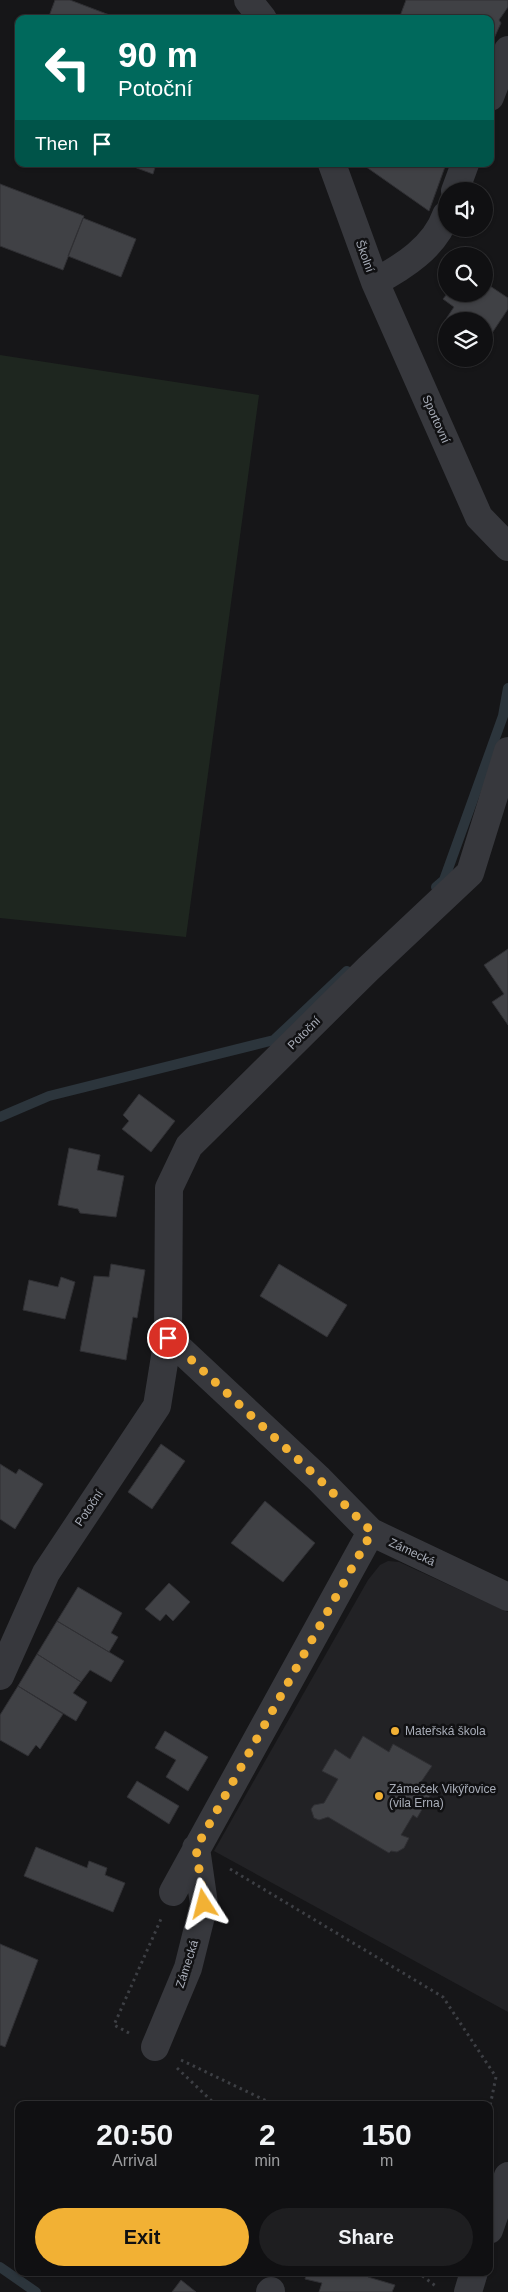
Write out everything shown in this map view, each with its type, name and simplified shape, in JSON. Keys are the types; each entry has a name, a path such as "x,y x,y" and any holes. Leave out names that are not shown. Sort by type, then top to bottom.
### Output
{"street":[{"path":"248,0 260,15"},
{"path":"494,87 508,50"},
{"name":"Školní","path":"333,167 375,282 407,265 438,232"},
{"path":"458,182 464,167"},
{"name":"Sportovní","path":"375,282 479,516 508,548"},
{"name":"Potoční","path":"0,1676 46,1573 157,1406 168,1338 168,1188 189,1146 368,970 470,874 508,751"},
{"path":"168,1338 319,1479 372,1532 173,1892"},
{"name":"Zámecká","path":"372,1532 508,1597"},
{"name":"Zámecká","path":"155,2047 188,1968 204,1904 196,1848"},
{"path":"493,2219 508,2176"},
{"path":"468,2292 473,2276"}],"path":[{"path":"196,1848 443,1997 496,2077 491,2101"},
{"path":"155,2047 212,2101"},
{"path":"422,2276 444,2292"}],"shaded area":[{"path":"0,355 259,395 186,937 0,918"},
{"name":"Mateřská škola","path":"388,1561 399,1562 508,1612 508,2012 214,1851 368,1580 380,1565"}],"building":[{"path":"55,0 70,0 109,15 49,15"},
{"path":"406,0 508,0 508,7 499,20 501,23 494,38 494,15 400,15"},
{"path":"134,167 155,167 153,174"},
{"path":"366,167 445,167 429,211"},
{"path":"0,184 84,216 63,270 0,246"},
{"path":"83,218 136,239 121,277 68,256"},
{"path":"493,288 508,298 508,309 493,332 493,312 451,312 454,307 447,302 493,302"},
{"path":"508,949 508,1025 492,1002 504,994 484,965"},
{"path":"139,1094 175,1121 151,1152 122,1129 129,1121 123,1115"},
{"path":"69,1148 100,1155 97,1170 124,1176 116,1217 80,1213 78,1209 58,1205"},
{"path":"111,1264 145,1270 137,1318 133,1317 126,1360 80,1351 94,1276 109,1277"},
{"path":"279,1264 347,1305 327,1337 260,1296"},
{"path":"61,1277 75,1282 65,1319 23,1310 29,1280 58,1287"},
{"path":"161,1444 185,1461 152,1509 128,1492"},
{"path":"0,1464 16,1474 19,1469 43,1484 15,1529 0,1519"},
{"path":"265,1501 315,1543 283,1582 231,1543"},
{"path":"169,1583 190,1602 173,1621 166,1614 160,1621 145,1609"},
{"path":"78,1587 122,1613 111,1633 118,1637 109,1652 57,1621"},
{"path":"57,1621 124,1661 111,1682 90,1670 81,1682 37,1654"},
{"path":"37,1654 81,1682 73,1693 87,1702 76,1721 18,1686"},
{"path":"18,1686 63,1714 40,1749 36,1745 28,1756 0,1740 0,1715"},
{"path":"165,1731 208,1757 188,1791 166,1777 176,1760 155,1748"},
{"name":"Zámeček Vikýřovice (vila Erna)","path":"363,1736 389,1752 393,1744 432,1766 421,1782 434,1789 417,1818 413,1815 401,1835 409,1838 404,1848 397,1852 391,1851 389,1853 328,1817 319,1820 314,1818 311,1809 314,1805 324,1803 338,1779 322,1771 335,1749 350,1759"},
{"path":"137,1781 179,1806 169,1824 127,1797"},
{"path":"36,1847 87,1868 89,1861 107,1868 105,1875 125,1883 113,1912 24,1876"},
{"path":"0,1944 38,1960 5,2047 0,2045"},
{"path":"306,2276 368,2276 395,2285 392,2292 319,2292 322,2283 305,2279"},
{"path":"181,2280 196,2292 172,2292"}],"waterway":[{"path":"436,887 444,880 503,716 508,688"},
{"path":"0,1117 49,1096 274,1040 347,971"},
{"path":"0,2267 36,2292"}],"place":[{"name":"Mateřská škola","path":"395,1731"},
{"name":"Zámeček Vikýřovice (vila Erna)","path":"379,1796"}],"route":[{"path":"168,1338 319,1479 372,1532 196,1848 204,1904"}]}
